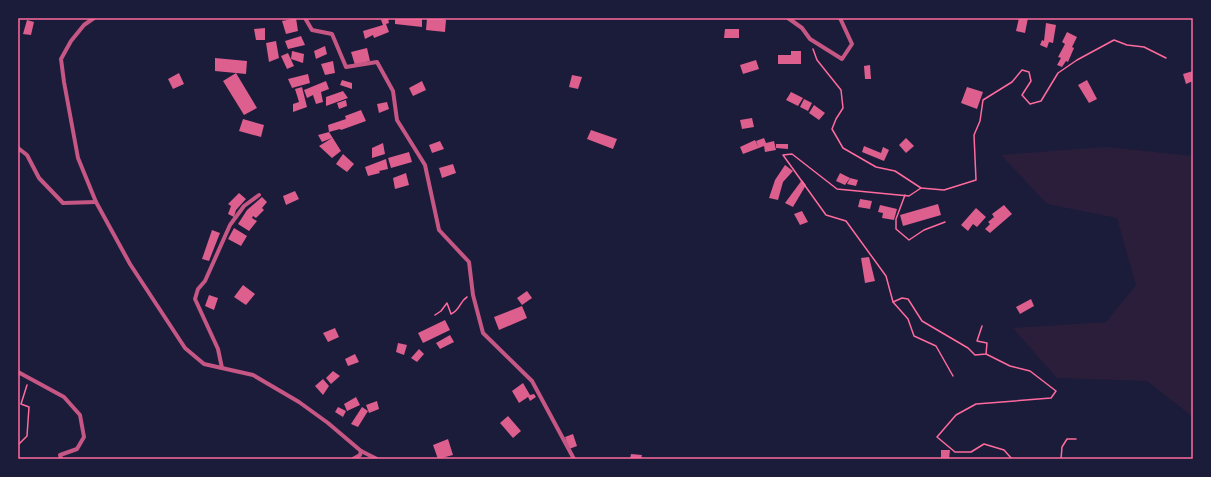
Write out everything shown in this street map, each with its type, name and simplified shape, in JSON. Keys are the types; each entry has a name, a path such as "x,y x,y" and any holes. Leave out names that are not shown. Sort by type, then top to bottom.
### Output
{"street":[{"path":"94,18 84,25 71,40 61,59 78,158 96,202 130,264 185,348 204,364 253,375 292,398 328,423 361,451 377,459"},
{"path":"305,18 312,30 332,34 346,67 377,62 393,91 396,120 425,165 439,230 469,262 473,295 483,333 532,380 574,459"},
{"path":"788,18 802,28 810,39 842,59 852,44 840,18"},
{"path":"18,148 27,155 39,178 63,203 96,202"},
{"path":"222,368 218,349 195,299 196,294 198,289 205,281 230,225 244,206 259,195"},
{"path":"18,372 64,397 80,415 84,437 77,450 60,455 61,459"},
{"path":"353,459 360,455 361,451"}],"path":[{"path":"810,39 817,60 841,90 843,108 832,129 844,148 876,167 895,171 920,188 944,190 976,180 974,135 980,121 983,100 1012,82 1022,70 1029,72 1031,81 1022,95 1030,104 1041,101 1058,72 1114,40 1127,45 1144,47 1166,58"},
{"path":"920,188 909,196 837,189 792,154 783,155 826,215 846,221 886,276 893,302 908,318 914,336 936,346 953,376"},
{"path":"905,196 896,219 896,229 909,240 924,230 945,222"},
{"path":"434,315 441,311 447,303 451,314 457,311 463,300 473,295"},
{"path":"893,302 902,298 908,299 922,320 968,348 975,356 986,354 1010,366 1030,371 1056,391 1051,398 976,404 956,415 937,437 955,452 971,452 984,444 1004,450 1012,459"},
{"path":"982,326 977,341 987,343 986,354"},
{"path":"18,445 27,436 29,407 21,404 30,378"},
{"path":"1061,459 1062,446 1067,439 1076,439"}],"shaded area":[{"path":"1106,147 1193,156 1193,417 1147,381 1057,378 1013,328 1106,322 1136,285 1117,218 1047,204 1001,155"}],"building":[{"path":"296,18 298,31 286,34 282,21"},
{"path":"388,18 389,23 386,24 389,32 374,38 373,35 365,39 363,31 383,25 381,20"},
{"path":"395,18 422,18 422,27 395,24"},
{"path":"427,18 439,18 446,20 445,32 426,30"},
{"path":"1019,18 1028,18 1025,33 1016,31"},
{"path":"27,20 34,22 31,35 23,34"},
{"path":"1046,23 1056,25 1053,43 1049,42 1047,48 1040,45 1042,40 1044,41"},
{"path":"265,28 265,40 256,40 254,29"},
{"path":"725,29 739,29 739,38 724,38"},
{"path":"1067,32 1077,37 1072,47 1074,48 1068,62 1066,61 1062,67 1057,65 1061,58 1058,57 1065,44 1062,42"},
{"path":"301,36 305,45 288,49 285,41"},
{"path":"276,41 279,58 269,62 266,43"},
{"path":"325,46 327,54 316,59 314,51"},
{"path":"367,48 370,61 355,65 351,52"},
{"path":"292,51 304,54 303,63 291,59"},
{"path":"791,51 801,51 801,64 778,64 778,55 791,55"},
{"path":"288,53 294,66 287,69 281,56"},
{"path":"215,58 247,61 246,74 215,71"},
{"path":"756,60 759,69 743,74 740,65"},
{"path":"333,61 335,73 325,75 321,64"},
{"path":"870,65 871,79 865,79 864,66"},
{"path":"1193,71 1193,81 1186,84 1183,74"},
{"path":"179,73 184,84 173,89 168,79"},
{"path":"236,73 257,108 244,115 223,81"},
{"path":"308,74 310,83 292,88 288,79"},
{"path":"572,75 582,77 578,89 569,87"},
{"path":"342,80 352,83 352,89 340,85"},
{"path":"1087,80 1097,99 1089,103 1078,85"},
{"path":"326,81 329,89 321,92 323,102 316,104 313,95 307,98 304,90"},
{"path":"422,81 426,90 413,96 409,88"},
{"path":"302,87 307,107 293,112 293,104 299,102 295,89"},
{"path":"967,87 983,92 977,109 961,103"},
{"path":"343,91 348,98 326,106 326,97"},
{"path":"791,92 803,98 798,106 786,100"},
{"path":"804,99 812,103 808,111 800,107"},
{"path":"346,100 347,106 339,109 337,103"},
{"path":"387,102 389,109 379,113 377,104"},
{"path":"814,105 825,113 819,120 809,113"},
{"path":"361,110 366,121 341,130 329,132 328,125 346,119 345,116"},
{"path":"752,118 754,127 742,129 740,120"},
{"path":"243,119 264,125 261,137 239,131"},
{"path":"591,130 617,139 613,149 587,139"},
{"path":"329,132 341,151 332,158 319,146 332,138 322,142 318,135"},
{"path":"764,138 766,143 774,141 776,150 765,152 764,146 743,154 740,147 755,140 758,146 756,141"},
{"path":"906,138 914,146 906,153 899,145"},
{"path":"440,141 444,149 432,153 429,145"},
{"path":"383,143 385,154 372,158 372,148"},
{"path":"776,144 788,144 788,149 776,148"},
{"path":"864,146 881,153 883,147 889,150 884,161 862,152"},
{"path":"409,152 412,162 391,168 388,158"},
{"path":"343,154 354,164 347,172 336,164"},
{"path":"386,159 388,169 368,176 365,167"},
{"path":"453,164 456,173 442,178 439,168"},
{"path":"785,165 793,171 783,182 778,200 769,198 775,180"},
{"path":"406,173 409,185 395,189 393,178"},
{"path":"840,173 850,178 845,185 836,181"},
{"path":"850,178 858,180 856,186 847,184"},
{"path":"802,180 806,185 793,207 785,203"},
{"path":"295,191 299,199 286,205 283,196"},
{"path":"239,193 246,199 236,210 234,217 228,214 231,206 228,204"},
{"path":"262,197 267,202 262,208 264,210 256,218 253,216 252,218 257,221 249,231 238,224 247,210"},
{"path":"860,199 872,201 870,209 858,207"},
{"path":"938,204 941,215 903,226 900,215"},
{"path":"880,205 897,209 894,220 882,218 883,213 878,212"},
{"path":"1004,205 1012,214 990,233 985,229 990,224 988,222 994,217 992,214"},
{"path":"976,208 986,217 977,227 973,224 968,231 961,225"},
{"path":"802,211 808,222 800,225 794,214"},
{"path":"234,228 247,236 241,246 228,239"},
{"path":"212,230 220,233 209,261 202,259"},
{"path":"869,257 875,281 865,283 861,258"},
{"path":"243,285 255,294 246,305 234,297"},
{"path":"527,291 532,298 522,305 517,298"},
{"path":"209,295 218,298 214,310 205,306"},
{"path":"1031,299 1034,306 1020,314 1016,307"},
{"path":"522,306 527,318 499,330 494,317"},
{"path":"445,320 450,330 423,343 418,333"},
{"path":"335,328 339,337 328,342 323,333"},
{"path":"450,335 454,342 440,349 436,343"},
{"path":"398,343 407,345 404,355 396,352"},
{"path":"419,349 424,354 417,362 411,358"},
{"path":"355,354 359,362 348,366 345,359"},
{"path":"333,371 340,376 331,384 326,378"},
{"path":"323,379 329,386 323,395 315,386"},
{"path":"523,383 530,395 534,394 536,397 530,401 528,397 519,403 512,391"},
{"path":"356,397 360,405 347,411 344,404"},
{"path":"377,401 379,409 369,413 366,405"},
{"path":"338,407 346,411 343,417 335,412"},
{"path":"362,407 368,411 358,427 351,424"},
{"path":"508,416 521,431 513,438 500,423"},
{"path":"573,434 577,446 569,449 565,437"},
{"path":"448,439 453,455 438,459 433,445"},
{"path":"941,450 950,450 949,459 941,458"},
{"path":"631,454 642,455 641,459 630,459"}]}
